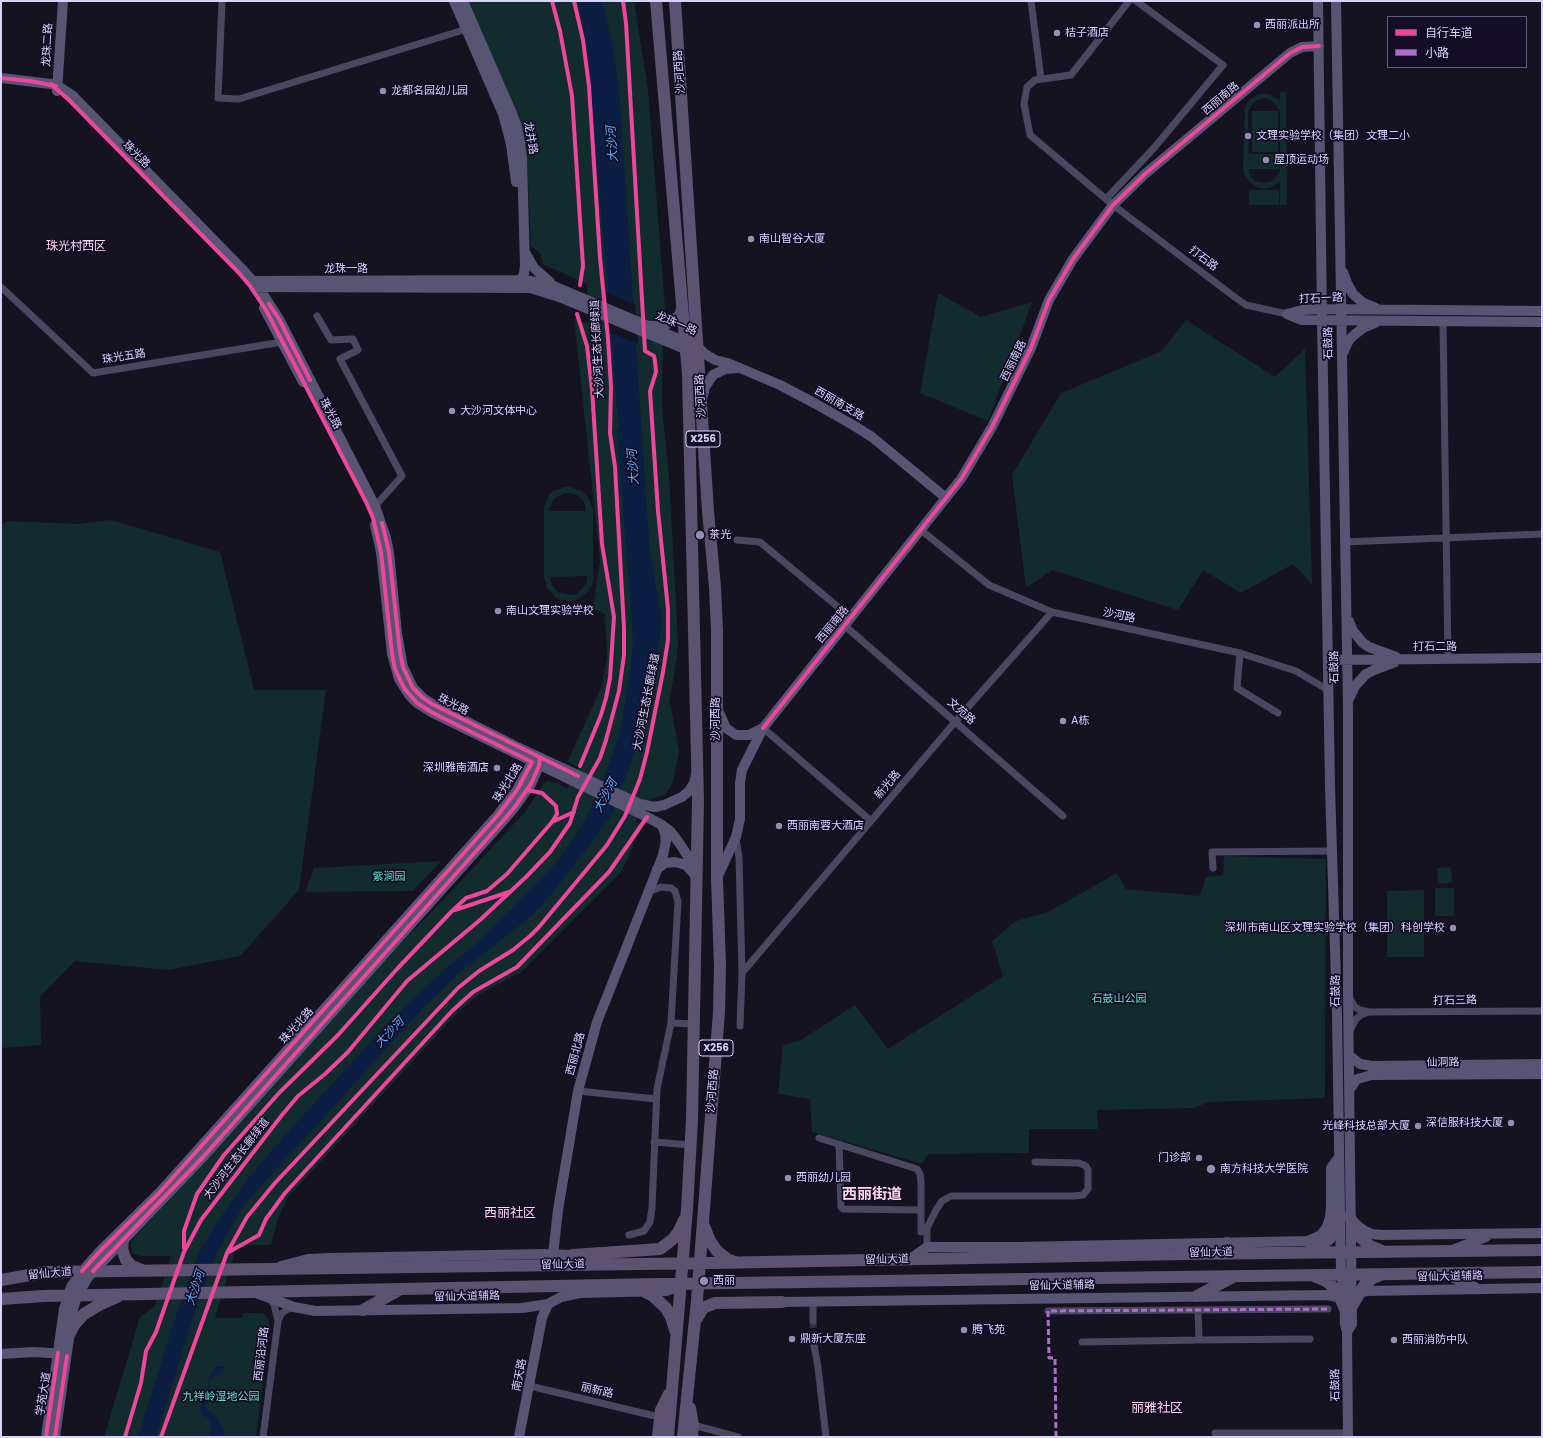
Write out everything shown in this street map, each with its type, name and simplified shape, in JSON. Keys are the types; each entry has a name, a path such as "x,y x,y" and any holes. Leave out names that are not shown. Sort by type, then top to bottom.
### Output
{"main road":[{"name":"龙珠二路","path":"55,87 56,1"},
{"name":"龙珠二路","path":"55,87 63,1"},
{"name":"龙井路","path":"454,1 470,28 511,111 517,127 522,159 525,271 516,282"},
{"name":"龙井路","path":"463,1 470,28 503,114 511,144 515,171 518,261 516,282"},
{"name":"沙河西路","path":"656,1 688,374 697,772 691,1145 668,1437"},
{"name":"沙河西路","path":"675,1 700,352 701,403 715,588 717,632 717,878 720,966 719,1006 702,1218 700,1263 683,1437"},
{"name":"石鼓路","path":"1318,1 1321,309 1328,690 1333,850 1339,1157 1346,1216"},
{"name":"石鼓路","path":"1336,1 1348,709 1348,996 1350,1089 1346,1216 1346,1274 1344,1289 1346,1304 1345,1324 1347,1332 1348,1435"},
{"name":"西丽南路","path":"717,878 736,837 740,819 740,783 742,770 763,728 961,479 992,427 1031,348 1049,300 1110,202 1290,53 1302,47 1319,46"},
{"name":"珠光路","path":"1,78 55,87 73,96 254,285 279,319 375,506 386,538 389,552 397,633 403,667 413,688 432,704 537,762"},
{"path":"524,248 527,257 533,266 555,286"},
{"path":"1340,254 1344,275 1353,294 1368,306 1386,310"},
{"name":"龙珠一路","path":"254,285 539,281 555,286 649,326 700,352"},
{"name":"龙珠一路","path":"516,282 552,294 685,345"},
{"name":"珠光路","path":"254,285 282,342 363,495 373,518 381,552 392,654 395,668 404,688 417,703 433,713 638,808 670,832 680,844 687,854 695,876 696,888"},
{"path":"649,326 661,326 668,324 678,315 682,307"},
{"name":"打石一路","path":"1286,314 1302,310 1321,309 1542,311"},
{"name":"打石一路","path":"1286,314 1302,320 1542,322"},
{"path":"1341,360 1346,346 1354,335 1364,328 1381,321"},
{"name":"西丽南支路","path":"700,352 715,360 740,368 792,391 853,425 872,438 946,498"},
{"path":"701,403 705,387 714,375 725,369 740,368"},
{"path":"1346,611 1353,631 1363,643 1401,660"},
{"name":"打石二路","path":"1328,660 1542,658"},
{"path":"1348,709 1351,693 1360,680 1374,670 1401,660"},
{"path":"716,699 723,723 730,732 736,735 749,735 763,728"},
{"name":"珠光北路","path":"87,1271 123,1240 204,1156 503,821 524,795 537,762"},
{"name":"珠光北路","path":"87,1271 100,1251 160,1192 497,816 537,762"},
{"name":"珠光路","path":"638,808 660,806 673,802 682,797 689,791 694,783 697,772"},
{"name":"西丽北路","path":"553,1255 558,1210 578,1091 597,1022 665,848 665,834 662,826"},
{"path":"657,868 665,863 675,862 686,865 695,876"},
{"name":"仙洞路","path":"1349,1055 1360,1064 1372,1066 1542,1064"},
{"name":"仙洞路","path":"1350,1089 1357,1079 1372,1075 1542,1074"},
{"path":"910,1259 927,1247 1308,1241 1321,1235 1327,1227 1330,1217 1331,1168 1339,1157"},
{"path":"267,1269 318,1258 573,1255 660,1249 673,1239 679,1231 687,1210"},
{"path":"1346,1216 1365,1231 1372,1234 1381,1235 1542,1233"},
{"path":"1346,1216 1364,1242 1374,1248 1389,1251"},
{"path":"1303,1252 1317,1248 1327,1241 1346,1216"},
{"path":"702,1218 706,1233 716,1251 727,1259 740,1263"},
{"path":"1442,1251 1455,1249 1498,1234"},
{"path":"123,1240 122,1249 126,1260 132,1266 146,1271"},
{"path":"1227,1243 1260,1253"},
{"name":"留仙大道","path":"1,1280 47,1272 87,1271 740,1263 1303,1252 1542,1250"},
{"path":"573,1255 606,1264"},
{"name":"学苑大道","path":"46,1437 61,1356 70,1333 73,1310 72,1296 75,1280 87,1271"},
{"name":"留仙大道","path":"1,1299 142,1294 680,1284 1542,1272"},
{"path":"1438,1273 1445,1274 1483,1289"},
{"path":"1307,1275 1319,1277 1326,1281 1338,1292 1346,1304 1359,1293 1365,1284 1373,1278 1386,1274"},
{"path":"1197,1296 1236,1276"},
{"name":"留仙大道辅路","path":"253,1292 294,1307 315,1311 536,1307 548,1304 562,1297 580,1293 666,1291 676,1288 680,1284"},
{"path":"739,1284 782,1302"},
{"name":"留仙大道辅路","path":"1359,1293 1367,1291 1542,1288"},
{"path":"362,1310 400,1290"},
{"path":"645,1292 659,1300 666,1308 671,1317 676,1336"},
{"path":"70,1333 79,1319 90,1310 121,1295"},
{"name":"留仙大道辅路","path":"782,1302 1327,1295 1346,1304"},
{"name":"学苑大道","path":"55,1437 63,1315 72,1296"},
{"path":"695,1321 703,1308 715,1303 782,1302"},
{"name":"南天路","path":"519,1437 542,1318 548,1304"},
{"path":"536,1307 542,1318"},
{"path":"1,1354 34,1352 61,1356"},
{"path":"1,1361 61,1356"},
{"path":"658,1437 659,1417 664,1403 672,1390"},
{"path":"688,1390 693,1431"}],"street":[{"path":"222,1 218,98 239,99 470,28"},
{"path":"1031,1 1041,79 1071,75 1129,1"},
{"path":"1110,202 1223,65 1136,1"},
{"name":"打石路","path":"1041,79 1030,83 1024,97 1024,111 1030,135 1110,202 1246,305 1286,314"},
{"name":"珠光五路","path":"1,287 93,373 282,342"},
{"path":"317,316 331,340 353,339 358,350 340,359 402,476 375,506"},
{"path":"1442,322 1448,659"},
{"name":"沙河路","path":"921,530 989,585 1052,612 1240,653 1296,672 1328,690"},
{"path":"1344,542 1542,534"},
{"name":"文苑路","path":"737,540 760,542 955,722 1063,816"},
{"name":"新光路","path":"742,973 955,722 1052,612"},
{"path":"1240,653 1237,688 1278,713"},
{"path":"763,728 871,821"},
{"path":"736,837 739,858 742,973 740,1026"},
{"path":"1212,868 1212,852 1333,850"},
{"path":"629,1235 644,1231 650,1222 652,1208 657,1089 671,1023 677,896 675,891 667,887 661,887 647,892"},
{"path":"1348,996 1355,1007 1368,1012"},
{"name":"打石三路","path":"1368,1012 1542,1011"},
{"path":"1349,1033 1356,1019 1368,1012"},
{"path":"671,1023 694,1024"},
{"path":"578,1091 656,1099"},
{"path":"819,1138 917,1169 920,1174 921,1232"},
{"path":"654,1142 691,1145"},
{"path":"839,1144 841,1207 843,1209 921,1210"},
{"path":"927,1247 927,1228 942,1201 951,1196 1074,1196 1083,1194 1088,1189 1088,1170 1086,1166 1079,1163 1035,1162"},
{"name":"西丽沿河路","path":"270,1298 278,1321"},
{"path":"813,1302 813,1321"},
{"name":"西丽沿河路","path":"263,1437 278,1321 281,1314 294,1307"},
{"path":"1048,1311 1328,1309"},
{"path":"1198,1310 1199,1340"},
{"path":"1082,1342 1310,1339"},
{"path":"814,1345 826,1437"},
{"name":"丽新路","path":"530,1386 659,1417"},
{"path":"693,1431 738,1437"},
{"path":"1215,1433 1348,1435"}],"green space":[{"name":"九祥岭湿地公园","path":"468,1 634,1 648,89 665,308 663,316 662,407 669,476 678,641 677,657 669,703 679,751 673,782 666,794 642,803 636,822 643,825 621,872 521,972 478,995 454,1016 289,1196 278,1218 271,1245 250,1245 236,1248 215,1318 243,1318 243,1313 263,1313 268,1318 270,1325 256,1437 104,1437 140,1317 155,1306 171,1256 140,1256 132,1253 131,1241 398,946 448,895 524,813 546,781 558,783 567,789 578,767 568,761 601,688 607,657 605,614 593,608 600,560 574,318 588,324 587,284 543,264 540,253 531,246 527,161"},
{"path":"1280,92 1286,92 1287,205 1280,205 1280,182 1269,188 1259,188 1250,183 1243,170 1245,107 1250,99 1259,94 1269,94 1280,100","holes":["1264,98 1269,99 1276,104 1280,112 1280,170 1278,175 1272,181 1264,183 1256,181 1252,178 1249,170 1248,112 1252,104 1256,101"]},
{"path":"1252,111 1278,111 1278,152 1252,152"},
{"path":"1249,154 1279,154 1279,169 1249,169"},
{"path":"1249,190 1279,190 1279,205 1249,205"},
{"path":"938,293 981,317 1032,302 988,421 920,393"},
{"path":"1186,320 1275,377 1305,349 1312,584 1293,564 1241,593 1203,570 1178,610 1052,570 1026,588 1012,475 1061,393 1162,351"},
{"path":"564,487 570,487 582,491 589,499 593,510 593,582 588,592 572,601 560,600 555,597 547,588 544,577 544,506 549,495 553,491","holes":["565,493 578,496 584,502 586,511 549,511 554,499","587,576 587,581 583,588 576,594 571,595 558,592 552,585 550,577"]},
{"path":"111,520 220,552 254,690 326,690 299,890 240,956 168,970 75,961 40,997 41,1045 1,1048 1,524 8,521 78,524"},
{"name":"石鼓山公园","path":"1224,856 1326,859 1325,1098 1209,1102 1193,1108 1097,1110 1098,1129 1029,1129 1029,1153 928,1154 922,1164 812,1132 810,1099 778,1094 783,1045 801,1040 855,1005 888,1049 1003,976 992,941 1016,921 1048,912 1117,873 1126,889 1200,896 1206,877 1223,875"},
{"name":"紫涧园","path":"441,861 413,891 305,892 314,868"},
{"path":"1451,867 1452,883 1438,884 1437,868"},
{"path":"1435,888 1454,888 1454,916 1435,916"},
{"path":"1424,890 1424,957 1387,957 1387,891"}],"water":[{"name":"大沙河","path":"578,1 602,1 614,51 620,104 650,556 662,619 656,667 644,727 612,814 546,901 527,920 459,973 427,1004 244,1205 217,1252 193,1317 156,1437 138,1437 176,1316 198,1255 214,1227 250,1176 296,1123 387,1024 447,967 478,942 555,864 574,838 589,812 608,767 620,732 630,675 633,642 617,429 620,427 616,402 612,338 586,43"},
{"path":"217,1366 224,1367 222,1372 212,1378 210,1382 211,1390 215,1398 205,1405 206,1409 212,1412 216,1417 224,1431 225,1437 217,1435 214,1437 209,1437 209,1433 212,1428 211,1424 208,1418 202,1415 200,1408 208,1392 209,1377"}],"pier":[{"path":"606,292 635,305 638,344 610,333"}],"tunnel":[{"path":"813,1321 814,1345"}],"marked path":[{"path":"1056,1437 1055,1358 1049,1358 1048,1311 1328,1309"}],"cycle path":[{"path":"552,1 560,31 572,96 583,266 580,285"},
{"name":"大沙河生态长廊绿道","path":"125,1437 141,1383 146,1351 156,1332 184,1252 201,1220 298,1096 325,1074 348,1052 407,981 480,920 526,877 550,852 570,823 578,797 600,758 606,740 619,691 624,655 624,628 615,467 610,433 611,387 608,339 600,258 589,86 583,40 574,1"},
{"name":"大沙河生态长廊绿道","path":"161,1437 227,1253 247,1217 275,1183 458,988 479,971 513,950 539,927 607,845 625,816 640,779 663,672 668,640 668,609 658,511 650,391 656,372 654,356 645,351 626,23 623,1"},
{"path":"763,728 961,479 992,427 1031,348 1049,300 1073,259 1113,205 1145,174 1290,53 1302,47 1319,46"},
{"path":"1,78 30,81 56,86"},
{"path":"51,84 70,101 239,273 250,286 266,310 373,518 381,552 392,654 395,669 404,688 417,703 433,713 532,762 517,790 497,816 160,1192 100,1251 82,1271"},
{"path":"269,304 279,319 310,380"},
{"name":"大沙河生态长廊绿道","path":"577,314 587,346 592,389 602,544 614,617 610,678 606,698 601,715 580,766"},
{"path":"382,523 389,552 400,652 403,667 413,688 432,704 578,776"},
{"path":"93,1271 204,1156 503,821 531,784 539,766 540,758"},
{"path":"527,790 542,793 556,806 557,814 552,822"},
{"name":"大沙河生态长廊绿道","path":"184,1248 184,1231 197,1194 224,1155 279,1093 338,1035 397,969 452,911 466,898 487,891 507,874 552,822 574,812"},
{"path":"227,1253 259,1235 266,1219 285,1193 452,1011 473,992 517,967 609,872 647,817"},
{"path":"455,910 509,892"},
{"path":"46,1437 58,1353"},
{"path":"55,1437 67,1356"}],"place":[{"name":"西丽派出所","path":"1257,25"},
{"name":"桔子酒店","path":"1057,33"},
{"name":"龙都名园幼儿园","path":"383,91"},
{"name":"文理实验学校（集团）文理二小","path":"1248,136"},
{"name":"屋顶运动场","path":"1266,160"},
{"name":"南山智谷大厦","path":"751,239"},
{"name":"大沙河文体中心","path":"452,411"},
{"name":"茶光","path":"700,535"},
{"name":"南山文理实验学校","path":"498,611"},
{"name":"A栋","path":"1063,721"},
{"name":"深圳雅南酒店","path":"497,768"},
{"name":"西丽南蓉大酒店","path":"779,826"},
{"name":"深圳市南山区文理实验学校（集团）科创学校","path":"1453,928"},
{"name":"深信服科技大厦","path":"1511,1123"},
{"name":"光峰科技总部大厦","path":"1418,1126"},
{"name":"门诊部","path":"1199,1158"},
{"name":"南方科技大学医院","path":"1211,1169"},
{"name":"西丽幼儿园","path":"788,1178"},
{"name":"西丽","path":"704,1281"},
{"name":"腾飞苑","path":"964,1330"},
{"name":"鼎新大厦东座","path":"792,1339"},
{"name":"西丽消防中队","path":"1394,1340"}],"district":[{"name":"珠光村西区","path":"76,247"},
{"name":"西丽街道","path":"872,1195"},
{"name":"西丽社区","path":"510,1214"},
{"name":"丽雅社区","path":"1157,1409"}]}
